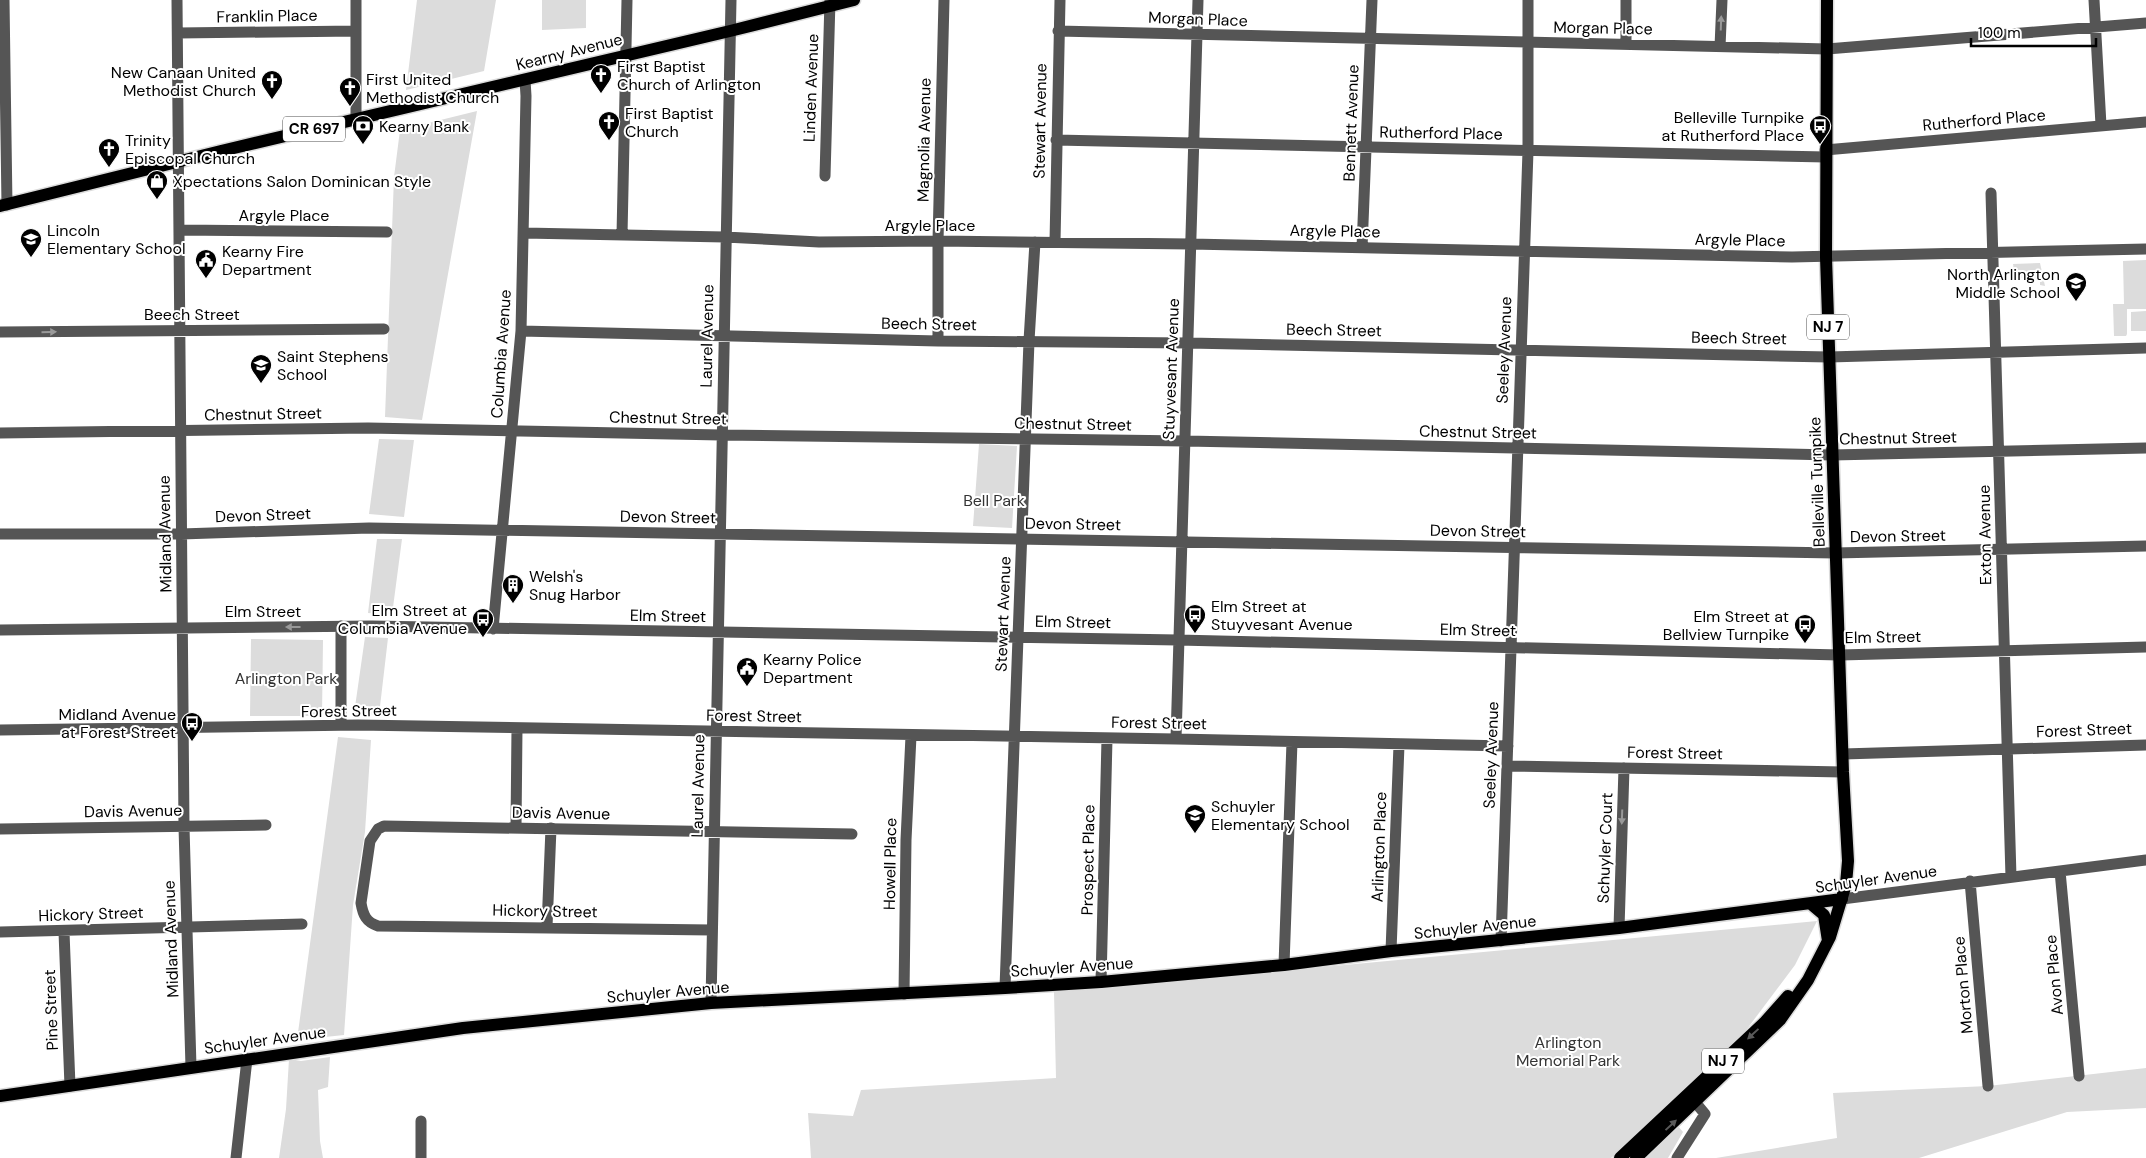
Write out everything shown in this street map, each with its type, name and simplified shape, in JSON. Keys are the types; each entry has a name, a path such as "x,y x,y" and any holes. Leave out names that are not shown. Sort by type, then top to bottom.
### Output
{"main road":[{"name":"Kearny Avenue","path":"3,205 730,31 830,3 854,0"},
{"name":"Belleville Turnpike","path":"1636,1158 1780,1020 1799,994 1820,958 1828,941 1842,899 1848,861 1835,553 1826,257 1827,0"},
{"name":"Schuyler Avenue","path":"0,1096 462,1028 710,1003 1101,982 1284,965 1391,951 1619,928 1842,899"},
{"path":"1810,904 1824,915 1828,941"},
{"name":"Belleville Turnpike","path":"1620,1158 1783,1004 1803,976 1820,958"}],"street":[{"path":"3,205 4,0"},
{"name":"Midland Avenue","path":"177,0 184,827 191,1067"},
{"path":"356,0 356,119"},
{"path":"622,235 627,0"},
{"name":"Laurel Avenue","path":"710,1003 731,0"},
{"name":"Magnolia Avenue","path":"938,341 938,241 944,0"},
{"name":"Stewart Avenue","path":"1055,242 1060,0"},
{"name":"Stuyvesant Avenue","path":"1176,739 1198,0"},
{"name":"Bennett Avenue","path":"1362,248 1372,0"},
{"name":"Seeley Avenue","path":"1500,941 1528,151 1528,0"},
{"path":"1626,0 1626,44"},
{"path":"1720,47 1722,0"},
{"path":"2094,0 2101,125"},
{"name":"Linden Avenue","path":"825,176 830,3"},
{"name":"Morgan Place","path":"1058,31 1370,40 1827,49 2146,23"},
{"name":"Franklin Place","path":"178,33 356,31"},
{"name":"Columbia Avenue","path":"493,629 521,331 525,80"},
{"name":"Rutherford Place","path":"1056,140 1528,151 1825,153 2146,122"},
{"name":"Exton Avenue","path":"1991,192 2011,877"},
{"name":"Argyle Place","path":"180,230 387,232"},
{"name":"Argyle Place","path":"524,233 725,237 819,242 938,241 1192,244 1826,257 2146,250"},
{"name":"Stewart Avenue","path":"1005,988 1029,341 1035,242"},
{"name":"Beech Street","path":"0,332 384,329"},
{"name":"Beech Street","path":"521,331 938,341 1188,343 1829,356 2146,348"},
{"name":"Chestnut Street","path":"0,433 368,428 1026,440 1186,441 1832,455 2146,448"},
{"name":"Devon Street","path":"0,534 182,534 369,528 1835,553 2146,546"},
{"path":"341,626 341,725"},
{"name":"Elm Street","path":"0,630 341,626 1018,637 1840,654 2146,647"},
{"name":"Forest Street","path":"0,730 184,727 292,728 341,725 1508,746"},
{"path":"516,828 517,728"},
{"name":"Howell Place","path":"904,994 906,840 911,736"},
{"name":"Prospect Place","path":"1101,982 1107,738"},
{"path":"1284,965 1292,742"},
{"name":"Arlington Place","path":"1391,951 1399,744"},
{"name":"Forest Street","path":"1843,754 2146,745"},
{"name":"Forest Street","path":"1507,766 1843,772"},
{"name":"Schuyler Court","path":"1619,928 1624,768"},
{"name":"Davis Avenue","path":"0,829 266,826"},
{"name":"Davis Avenue","path":"378,926 371,924 366,919 362,913 361,903 370,841 378,829 384,826 852,834"},
{"path":"548,927 551,828"},
{"name":"Schuyler Avenue","path":"1842,899 2146,860"},
{"name":"Avon Place","path":"2060,871 2079,1076"},
{"name":"Morton Place","path":"1970,882 1988,1086"},
{"name":"Hickory Street","path":"0,932 64,932 186,926 302,924"},
{"name":"Hickory Street","path":"378,926 712,930"},
{"name":"Pine Street","path":"64,932 70,1086"},
{"path":"236,1158 248,1059"},
{"path":"1677,1158 1706,1114 1695,1102"},
{"path":"421,1121 421,1158"}],"green space":[{"path":"417,0 496,0 484,71 406,90"},
{"path":"542,0 586,0 586,28 542,30"},
{"path":"477,111 422,420 385,417 394,177 400,130"},
{"path":"2146,260 2146,309 2127,309 2127,334 2126,336 2114,336 2113,304 2124,304 2123,261"},
{"path":"2040,263 2045,286 2040,285 2040,278 2015,278 2013,264"},
{"path":"2146,311 2146,331 2131,331 2131,312"},
{"path":"379,439 414,440 404,517 369,514"},
{"name":"Bell Park","path":"979,444 1017,446 1012,528 973,526"},
{"path":"377,539 402,539 392,615 368,613"},
{"path":"365,637 388,638 379,715 354,714"},
{"name":"Arlington Park","path":"251,639 323,640 322,716 250,716"},
{"path":"338,737 371,740 365,832 353,905 344,1035 297,1040"},
{"name":"Arlington Memorial Park","path":"1817,921 1795,965 1729,1053 1611,1158 811,1158 808,1113 853,1116 861,1090 1056,1078 1054,992"},
{"path":"330,1057 328,1087 318,1090 320,1141 323,1158 279,1158 286,1109 289,1059 301,1061"},
{"path":"2146,1068 2146,1108 2067,1112 1919,1158 1716,1158 1837,1138 1833,1093 1988,1086"},
{"path":"1678,1126 1683,1132 1668,1158 1641,1158"}],"place":[{"name":"First Baptist Church of Arlington","path":"601,94"},
{"name":"New Canaan United Methodist Church","path":"272,100"},
{"name":"First United Methodist Church","path":"350,107"},
{"name":"First Baptist Church","path":"609,141"},
{"name":"Kearny Bank","path":"363,145"},
{"name":"Belleville Turnpike at Rutherford Place","path":"1820,145"},
{"name":"Trinity Episcopal Church","path":"109,168"},
{"name":"Xpectations Salon Dominican Style","path":"157,200"},
{"name":"Lincoln Elementary School","path":"31,258"},
{"name":"Kearny Fire Department","path":"206,279"},
{"name":"North Arlington Middle School","path":"2076,302"},
{"name":"Saint Stephens School","path":"261,384"},
{"name":"Welsh's Snug Harbor","path":"513,604"},
{"name":"Elm Street at Stuyvesant Avenue","path":"1195,634"},
{"name":"Elm Street at Columbia Avenue","path":"483,638"},
{"name":"Elm Street at Bellview Turnpike","path":"1805,644"},
{"name":"Kearny Police Department","path":"747,687"},
{"name":"Midland Avenue at Forest Street","path":"192,742"},
{"name":"Schuyler Elementary School","path":"1195,834"}]}
